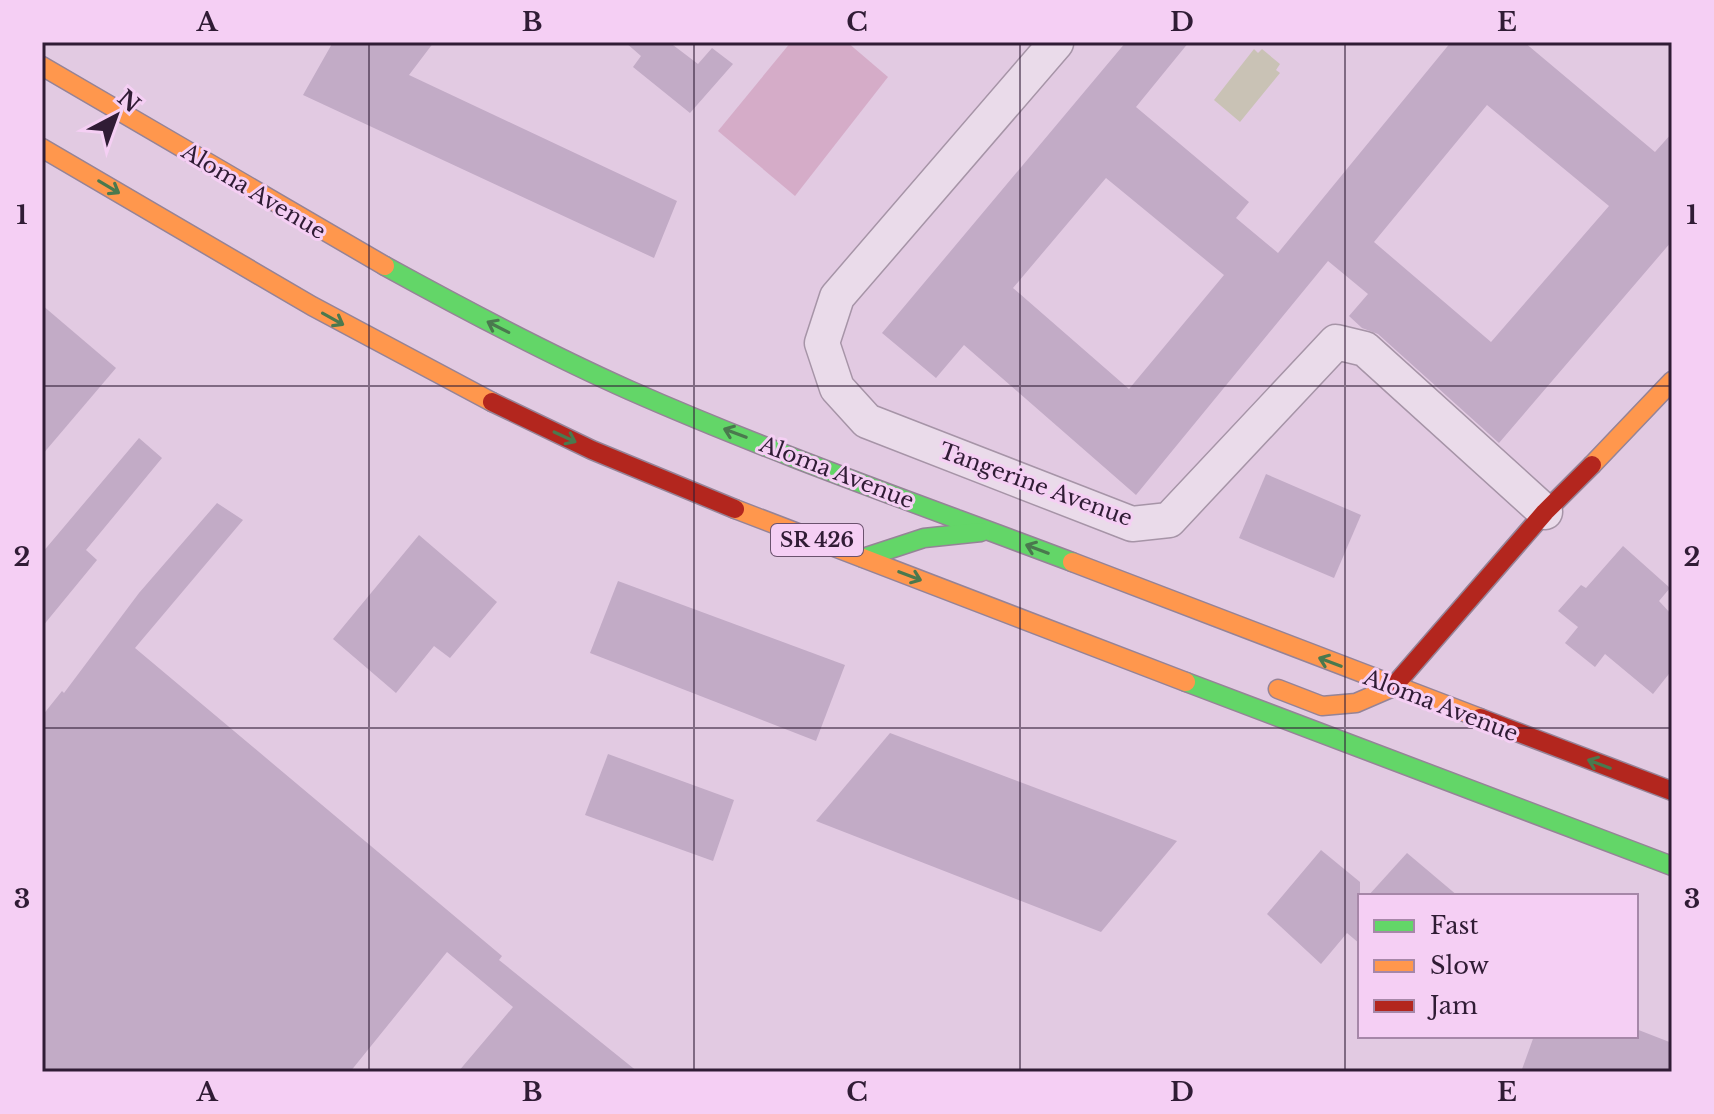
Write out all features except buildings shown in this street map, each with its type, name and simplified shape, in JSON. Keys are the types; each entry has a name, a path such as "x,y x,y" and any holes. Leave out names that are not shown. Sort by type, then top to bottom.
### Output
{"main road":[{"name":"Aloma Avenue","path":"42,66 386,268 522,339 684,414 1672,791"},
{"name":"SR 426","path":"42,148 297,299 462,388 659,479 1076,642 1672,866"},
{"path":"1266,685 1322,706 1356,703 1393,687 1545,512 1672,381"},
{"path":"863,558 924,538 991,531"},
{"path":"1076,642 1105,631"}],"street":[{"name":"Tangerine Avenue","path":"1056,43 837,297 822,343 837,388 867,421 1132,524 1169,520 1336,342 1365,349 1545,512"}],"shaded area":[{"path":"791,42 847,42 888,77 795,196 718,131"},
{"path":"1254,49 1258,53 1262,49 1280,64 1276,70 1280,73 1240,122 1214,100"}],"traffic: fast":[{"path":"385,266 506,331 629,390 794,458 1072,562"},
{"path":"863,558 924,538 981,532"},
{"path":"1186,682 1672,866"}],"traffic: slow":[{"path":"42,66 385,266"},
{"path":"42,148 312,306 492,402"},
{"path":"1592,465 1672,381"},
{"path":"735,509 1186,682"},
{"path":"1072,562 1480,718"},
{"path":"1278,689 1322,706 1356,703 1393,687"}],"traffic: jam":[{"path":"492,402 592,450 735,509"},
{"path":"1393,687 1545,512 1592,465"},
{"path":"1480,718 1672,791"}]}
